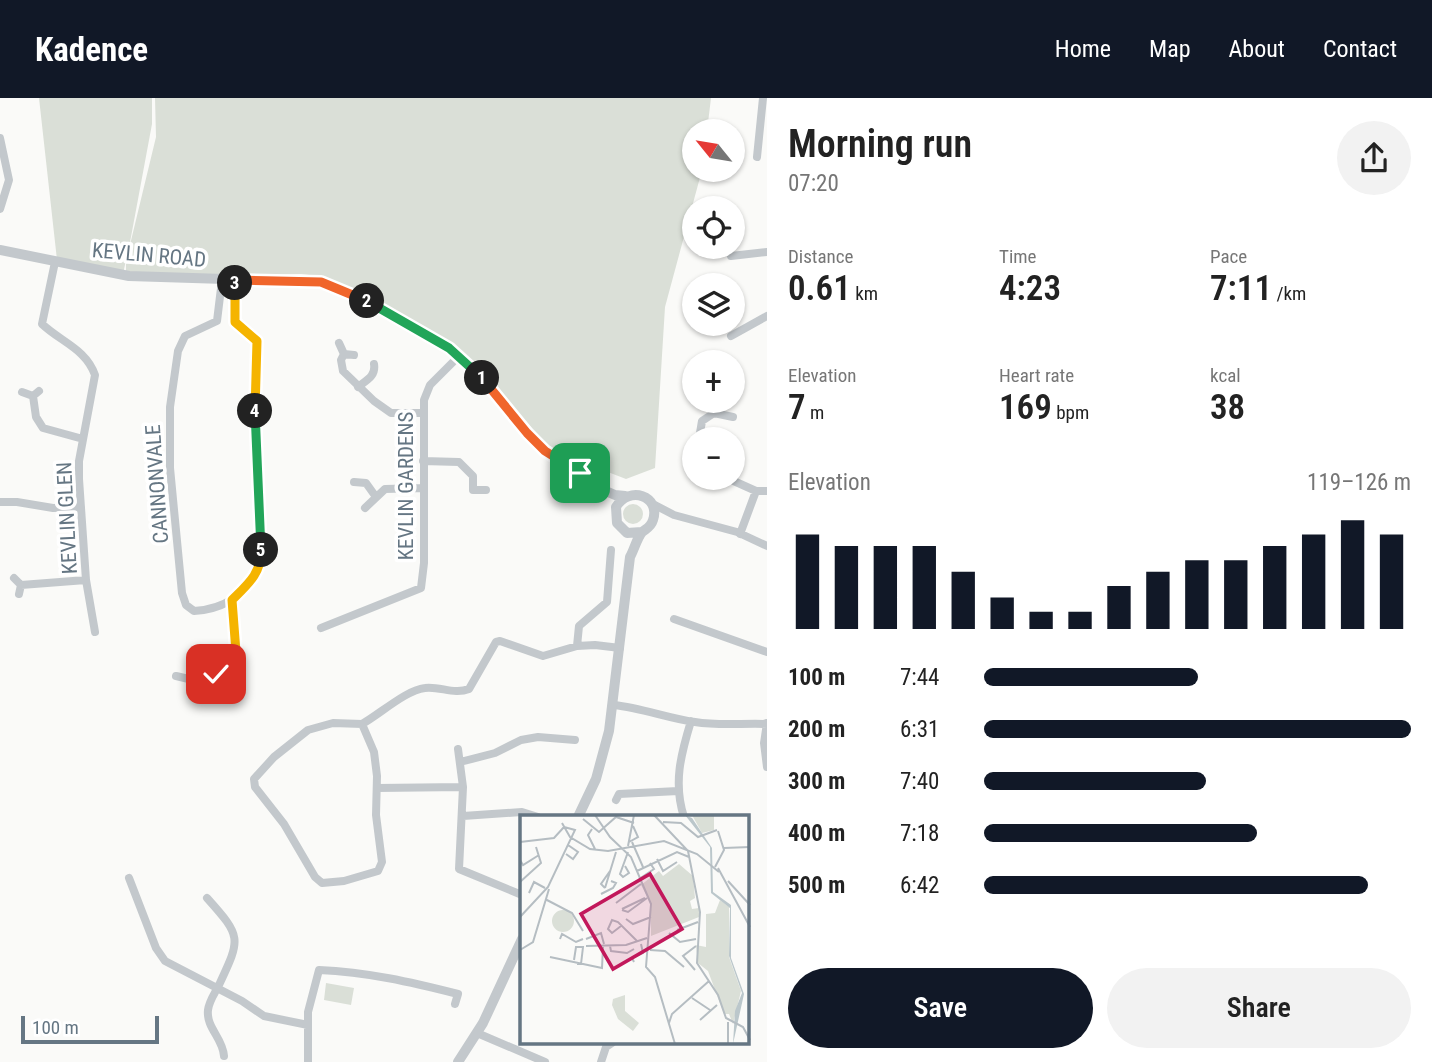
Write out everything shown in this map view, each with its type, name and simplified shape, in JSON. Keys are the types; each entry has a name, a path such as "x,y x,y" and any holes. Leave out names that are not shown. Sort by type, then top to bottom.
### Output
{"street":[{"path":"757,157 763,98"},
{"path":"0,138 9,180 0,209"},
{"name":"KEVLIN ROAD","path":"0,250 129,276 321,282 333,286 393,315 440,342 485,382 545,451 601,489 625,496"},
{"path":"745,254 767,252"},
{"name":"KEVLIN GLEN","path":"55,262 42,324 55,337 78,349 90,361 95,375 79,470 86,580 95,632"},
{"name":"CANNONVALE","path":"222,280 217,321 185,336 178,351 170,407 170,468 182,593 189,609 204,610 226,605 232,600"},
{"path":"176,676 193,680 228,670 236,652 232,600 255,577 262,560 254,429 257,341 235,322 235,280"},
{"path":"745,328 767,316"},
{"path":"339,343 344,354"},
{"path":"344,354 354,355"},
{"path":"344,354 341,360 343,372 374,401 391,412 422,413"},
{"name":"KEVLIN GARDENS","path":"321,628 421,587 424,563 424,400 430,385 458,356"},
{"path":"358,387 373,376 374,364"},
{"path":"22,392 36,393 36,416 43,428 83,439"},
{"path":"701,427 702,421 714,413 733,417"},
{"path":"423,461 459,462 473,476 473,490 486,491"},
{"path":"354,482 366,483 376,497"},
{"path":"745,486 756,491 767,491"},
{"path":"365,508 385,489 423,488"},
{"name":"KEVLIN ROAD","path":"601,489 615,512"},
{"path":"740,534 756,491"},
{"path":"651,503 654,519 642,532 631,534 617,523 615,512 620,501 625,496 641,495 674,515 740,534 767,546"},
{"path":"0,502 52,508 81,507"},
{"path":"654,519 674,515"},
{"path":"623,530 631,557"},
{"path":"579,815 596,779 609,731 631,557 642,532"},
{"path":"577,646 579,626 607,602 611,550"},
{"path":"14,578 20,590 86,580"},
{"path":"674,619 767,652"},
{"path":"362,724 374,752 376,815 382,862 378,871 344,881 322,883 314,877 284,824 255,787 254,779 274,757 308,730 333,723 362,724 412,692 426,688 461,692 469,689 496,642 500,641 543,656 577,646 620,648"},
{"path":"614,705 721,725 767,724 764,743 767,767"},
{"path":"684,815 678,791 681,755 691,721"},
{"path":"460,762 495,753 521,740 538,737 575,740"},
{"path":"458,749 463,787 459,869 520,894"},
{"path":"377,788 463,787"},
{"path":"616,800 619,794 678,791"},
{"path":"463,816 522,812 531,815"},
{"path":"129,878 156,948 165,961 264,1016 308,1025"},
{"path":"207,898 234,933 236,948 208,1006 208,1020 223,1045 224,1056"},
{"path":"458,1062 477,1033 518,957"},
{"path":"308,1062 308,1012 319,970 402,980 458,994 455,1004"},
{"path":"477,1033 545,1062"},
{"path":"601,1062 606,1047 610,1044"}],"shaded area":[{"path":"39,98 152,98 152,124 128,253 156,137 155,98 711,98 708,119 682,119 682,182 699,182 695,196 682,196 682,244 665,307 655,468 626,479 549,447 475,365 439,335 325,277 301,274 234,276 126,272 126,260 123,274 57,260"},
{"path":"629,504 637,504 643,514 637,524 629,524 623,518 623,510"},
{"path":"326,983 354,988 351,1005 324,1000"}],"route":[{"path":"216,674 228,670 236,652 232,600 255,577 262,560 254,429 257,341 235,322 235,280 321,282 346,291 393,315 449,348 485,382 545,451 580,473"}]}
